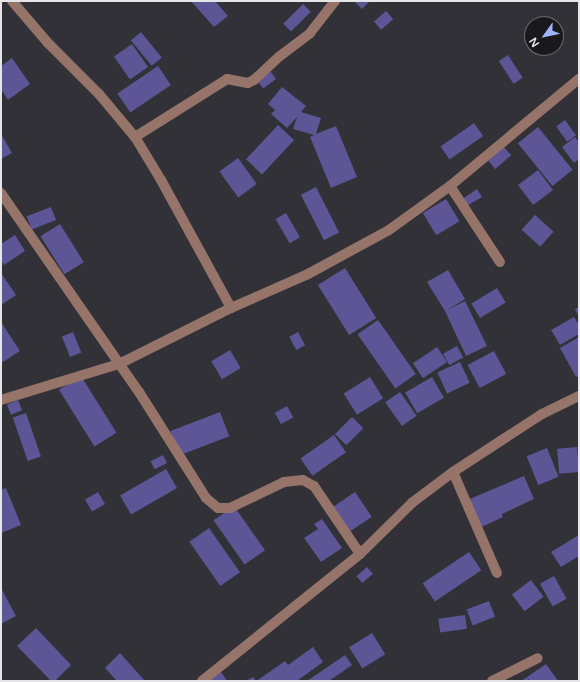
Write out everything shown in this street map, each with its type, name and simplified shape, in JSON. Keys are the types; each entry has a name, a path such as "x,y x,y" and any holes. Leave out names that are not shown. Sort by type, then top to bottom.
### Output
{"street":[{"path":"12,1 48,43 99,94 135,137 231,308"},
{"path":"135,137 227,79 248,83 254,80 284,52 310,33 335,1"},
{"path":"1,400 119,364 231,308 308,274 389,230 450,186 579,78"},
{"path":"450,186 500,262"},
{"path":"1,193 119,364 206,498 218,508 230,508 284,482 303,480 314,486 360,554"},
{"path":"202,681 360,554 413,502 453,472 542,414 579,396"},
{"path":"453,472 497,573"},
{"path":"492,681 538,658"}],"building":[{"path":"191,1 215,1 228,16 214,27"},
{"path":"354,1 370,1 362,9"},
{"path":"303,4 311,12 291,32 283,24"},
{"path":"386,11 393,19 381,30 374,21"},
{"path":"141,32 162,58 152,66 131,40"},
{"path":"132,44 148,67 130,80 114,57"},
{"path":"508,55 523,78 513,84 499,61"},
{"path":"12,58 30,84 8,100 1,89 1,66"},
{"path":"158,66 171,85 130,112 117,93"},
{"path":"270,71 276,79 263,89 257,81"},
{"path":"282,87 306,106 301,112 321,118 316,134 336,126 357,177 331,188 310,137 314,135 293,129 297,117 287,128 271,114 275,110 268,104"},
{"path":"565,120 576,135 567,142 556,126"},
{"path":"474,123 483,136 450,160 440,147"},
{"path":"278,125 294,140 262,174 246,159"},
{"path":"538,127 573,170 552,186 518,143"},
{"path":"1,134 12,153 1,159"},
{"path":"575,137 579,142 579,159 574,163 562,147"},
{"path":"504,147 511,155 495,169 488,161"},
{"path":"238,158 257,184 238,197 219,172"},
{"path":"538,170 553,190 533,205 518,185"},
{"path":"316,187 339,232 324,240 301,195"},
{"path":"477,189 482,197 465,207 461,200"},
{"path":"446,199 459,221 436,235 423,213"},
{"path":"51,207 56,220 32,229 27,216"},
{"path":"286,213 300,237 290,243 276,219"},
{"path":"535,215 554,232 540,247 522,230"},
{"path":"60,224 84,262 64,274 40,236"},
{"path":"15,235 25,251 4,265 1,260 1,244"},
{"path":"345,268 376,318 349,335 318,285"},
{"path":"448,270 465,299 447,310 465,301 487,346 466,356 445,311 427,282"},
{"path":"1,273 16,295 1,305"},
{"path":"497,288 506,303 480,318 471,303"},
{"path":"579,307 579,317 575,309"},
{"path":"574,317 579,325 579,334 560,345 551,330"},
{"path":"378,320 416,374 395,388 358,334"},
{"path":"1,322 20,351 3,362 1,360"},
{"path":"73,332 81,352 70,357 62,336"},
{"path":"298,332 305,345 296,350 289,337"},
{"path":"579,337 579,376 576,377 560,348"},
{"path":"457,346 463,357 449,365 443,354"},
{"path":"437,347 447,362 423,378 413,363"},
{"path":"230,350 241,368 222,379 211,361"},
{"path":"494,351 506,374 480,388 468,365"},
{"path":"460,362 470,383 447,393 437,373"},
{"path":"81,376 117,433 94,447 59,390"},
{"path":"370,377 383,398 357,415 344,393"},
{"path":"432,377 444,398 417,413 405,392"},
{"path":"400,392 417,416 402,426 385,402"},
{"path":"18,400 22,410 11,415 7,404"},
{"path":"287,406 293,417 281,424 275,413"},
{"path":"220,412 229,436 180,455 171,431"},
{"path":"26,413 41,456 28,461 13,418"},
{"path":"352,417 363,428 346,445 335,434"},
{"path":"334,435 346,452 312,476 300,459"},
{"path":"577,447 579,472 559,474 557,449"},
{"path":"547,448 559,477 538,485 527,456"},
{"path":"163,455 167,463 155,469 151,461"},
{"path":"166,469 177,488 131,515 120,496"},
{"path":"524,476 534,499 502,514 503,517 477,529 465,501"},
{"path":"6,488 21,525 1,533 1,490"},
{"path":"98,492 105,504 92,512 85,500"},
{"path":"355,492 372,517 345,535 328,510"},
{"path":"234,506 265,550 244,565 214,520"},
{"path":"322,519 342,548 321,562 304,538 318,529 314,524"},
{"path":"209,528 240,572 220,586 189,542"},
{"path":"579,535 579,556 561,567 551,552"},
{"path":"469,552 481,570 435,602 423,583"},
{"path":"367,567 373,574 362,583 356,576"},
{"path":"554,576 567,599 553,606 540,584"},
{"path":"531,580 544,597 524,611 512,594"},
{"path":"1,588 16,616 1,624"},
{"path":"489,601 495,617 473,625 467,610"},
{"path":"465,615 467,629 440,633 438,619"},
{"path":"36,628 71,665 55,681 51,681 17,646"},
{"path":"372,633 385,654 362,669 349,647"},
{"path":"313,647 323,662 297,681 258,680 285,661 288,665"},
{"path":"120,653 145,681 117,681 105,668"},
{"path":"345,655 352,665 329,681 307,681"},
{"path":"546,664 558,681 530,681 527,677"},
{"path":"221,672 227,681 209,681"},
{"path":"253,677 256,681 246,681"},
{"path":"527,677 529,681 521,681"}]}
